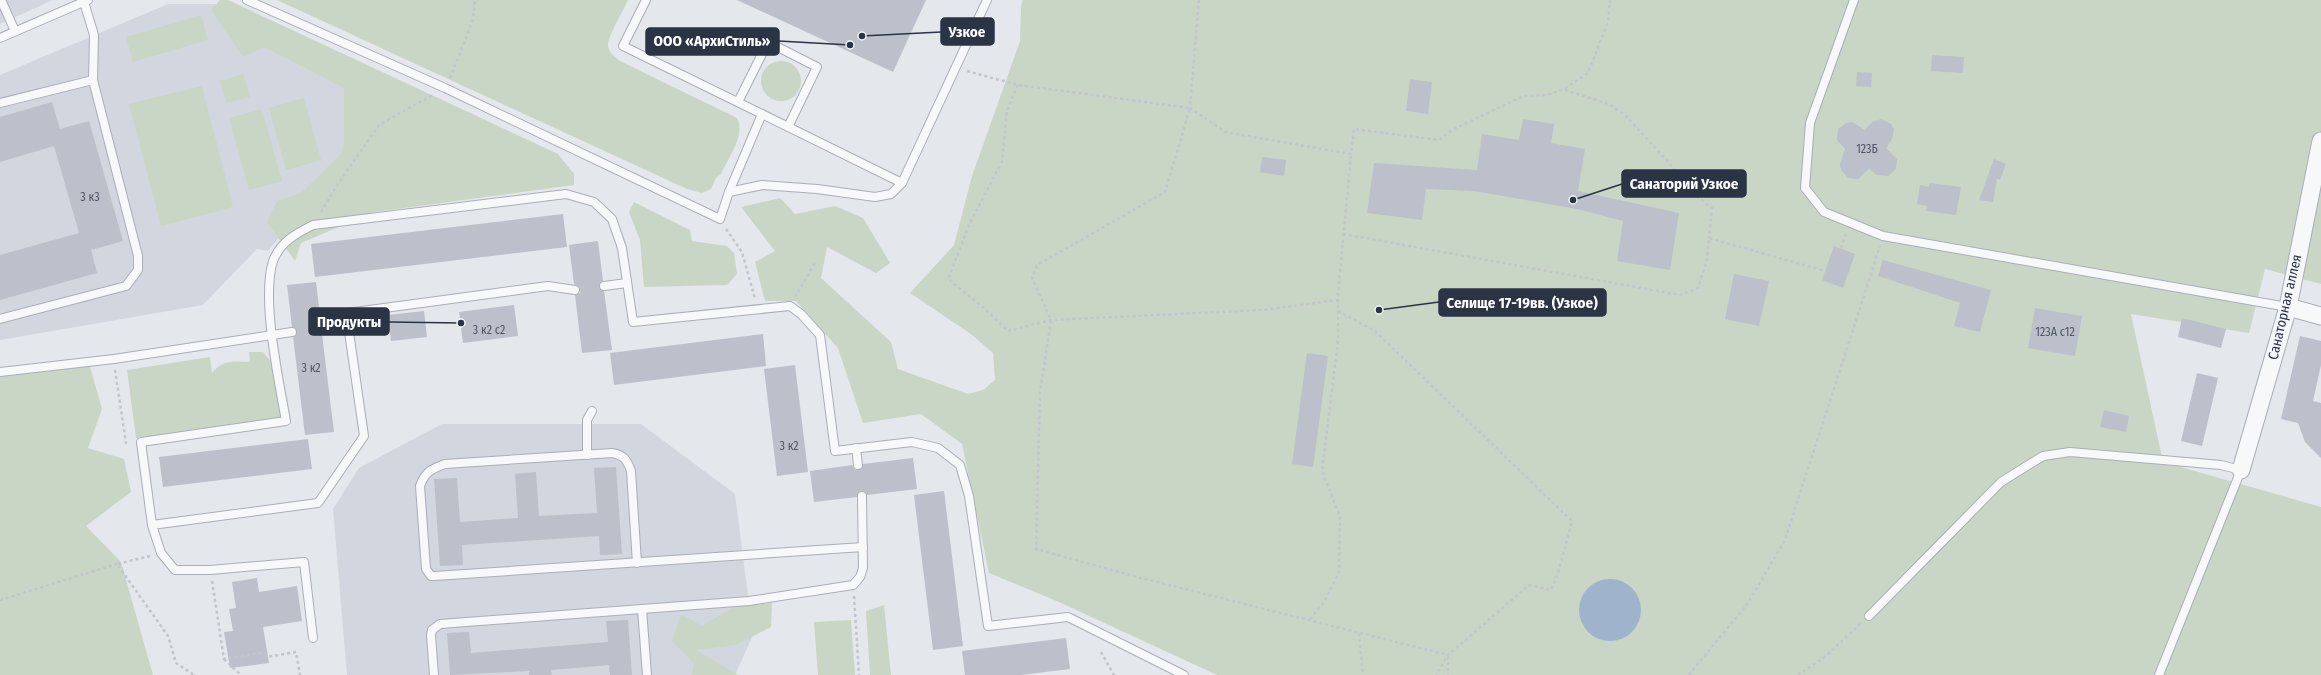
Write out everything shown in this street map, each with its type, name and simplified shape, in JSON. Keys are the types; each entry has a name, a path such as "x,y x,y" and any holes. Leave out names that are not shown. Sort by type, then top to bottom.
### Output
{"street":[{"name":"Санаторная аллея","path":"2240,470 2288,307 2316,189 2321,141"},
{"path":"2288,307 2321,316"}],"lane":[{"path":"1,0 15,30"},
{"path":"247,0 445,88 720,219 729,192 762,114"},
{"path":"646,0 623,46 902,184"},
{"path":"729,192 762,185 817,189 875,197 891,194 902,184 987,0"},
{"path":"1854,0 1810,123 1805,188 1824,212 1883,236 2288,307"},
{"path":"0,38 15,30 86,1 94,35 93,80 138,256 138,270 126,286 0,319"},
{"path":"738,102 768,42 817,67 788,127"},
{"path":"0,103 93,80"},
{"path":"313,638 304,562 210,570 175,570 161,553 152,525 141,442 286,422 272,335 269,289 274,260 289,238 313,225 566,194 594,202 612,219 622,248 633,322 790,306 801,314 820,335 835,451 912,442 938,448 960,465 969,496 988,626 1068,617 1184,675"},
{"path":"604,286 626,283"},
{"path":"152,525 318,503 364,436 347,313 548,286 575,290"},
{"path":"321,329 348,325"},
{"path":"0,372 114,359 292,332"},
{"path":"587,455 587,420 592,411"},
{"path":"856,448 858,465"},
{"path":"1870,616 2001,482 2043,456 2070,452 2221,465 2240,470 2159,675"},
{"path":"637,563 631,471 628,461 621,455 612,453 445,464 430,469 424,476 420,486 428,573 435,576 637,563 863,547"},
{"path":"434,675 431,635 432,630 440,624 749,601 853,585 860,577 863,568 862,496"},
{"path":"642,609 647,675"}],"path":[{"path":"313,225 342,176 380,124 445,88 473,20 475,0"},
{"path":"1199,0 1190,108 1164,192 1037,266 1032,278 1051,320 1040,392 1036,549 1141,578 1310,619 1448,655"},
{"path":"1310,619 1324,602 1339,573 1340,516 1322,471 1338,341 1338,300 1354,129 1439,140 1452,130 1524,96 1547,95 1564,89 1588,73 1608,22 1610,0"},
{"path":"956,68 1018,84 1190,108 1225,132 1351,154"},
{"path":"1018,84 1007,110 1002,161 969,225 948,279 985,309 1008,331 1051,320 1262,310 1338,300"},
{"path":"1343,234 1680,295 1698,288 1707,260 1712,208 1691,192 1670,164 1624,114 1609,104 1564,89"},
{"path":"720,219 742,252 758,309"},
{"path":"1689,675 1748,603 1785,540 1883,236"},
{"path":"1709,238 1825,271"},
{"path":"790,306 816,261"},
{"path":"1338,311 1376,331 1572,521 1557,577 1551,590 1529,585 1448,655 1436,675"},
{"path":"116,377 126,444"},
{"path":"0,600 117,564 161,553"},
{"path":"117,564 168,636 176,663 194,675"},
{"path":"210,570 224,659 241,675"},
{"path":"853,585 859,675"},
{"path":"1798,675 1826,656 1870,616"},
{"path":"1359,633 1363,675"},
{"path":"224,659 261,653 267,656 296,652 300,675"},
{"path":"1101,652 1114,675"},
{"path":"1448,655 1448,675"}],"shaded area":[{"path":"0,0 53,0 0,24"},
{"path":"168,4 223,4 370,84 370,126 268,251 257,249 203,305 0,340 0,75"},
{"path":"442,424 641,424 735,494 753,635 735,675 347,675 333,509 359,468"}],"green space":[{"path":"220,0 228,0 558,154 574,174 574,185 374,212 301,243 295,261 267,222 277,201 301,193 341,154 344,141 344,88 264,47 243,57 211,10"},
{"path":"277,0 628,0 608,42 611,53 620,61 737,118 739,125 738,139 732,154 721,174 716,178 711,189 702,193 687,189"},
{"path":"1023,0 2321,0 2321,284 2265,269 2249,333 2131,314 2163,462 2321,507 2321,675 1217,675 1059,602 989,573 962,444 921,414 863,423 838,348 796,301 765,301 755,262 775,251 741,207 780,198 795,214 835,206 863,218 890,263 876,273 827,247 821,278 891,342 898,369 968,394 983,390 995,380 993,353 971,334 910,293 954,245 972,176 1020,41 1021,6"},
{"path":"201,15 208,40 133,62 126,37"},
{"path":"781,61 795,67 801,81 795,95 781,101 767,95 761,81 767,67"},
{"path":"243,74 250,97 226,103 220,81"},
{"path":"202,86 233,207 161,226 129,104"},
{"path":"304,98 321,160 286,170 269,108"},
{"path":"262,109 282,181 249,190 229,118"},
{"path":"634,202 690,230 692,241 727,246 734,253 737,274 727,285 644,287 640,240 629,212"},
{"path":"249,352 263,352 275,366 281,418 136,438 127,370 210,357 212,373 220,366 229,362 250,362"},
{"path":"89,363 102,409 88,448 124,459 131,492 86,526 121,562 153,675 0,675 0,374"},
{"path":"772,603 771,627 736,645 696,650 738,675 692,675 694,664 672,641 681,614 702,626 733,607"},
{"path":"884,605 891,675 870,675 866,611"},
{"path":"851,620 855,675 818,675 814,622"}],"water":[{"path":"1610,579 1622,581 1632,588 1639,598 1641,610 1639,622 1632,632 1622,639 1610,641 1598,639 1588,632 1581,622 1579,610 1581,598 1588,588 1598,581"}],"building":[{"path":"737,0 926,0 893,72"},
{"path":"1932,55 1964,57 1963,73 1931,71"},
{"path":"1857,72 1872,73 1871,87 1856,86"},
{"path":"1410,79 1432,82 1428,114 1406,111"},
{"path":"52,102 60,129 89,121 123,241 91,250 97,273 0,300 0,255 79,233 54,146 0,162 0,117"},
{"path":"1523,119 1554,124 1551,143 1585,149 1578,191 1679,213 1670,270 1617,261 1623,221 1577,209 1474,191 1426,189 1422,220 1367,213 1374,163 1477,170 1482,134 1519,140"},
{"path":"1881,119 1891,124 1894,129 1892,139 1886,148 1897,159 1896,169 1888,176 1877,175 1869,169 1858,179 1848,178 1841,170 1840,164 1845,149 1837,140 1838,129 1846,123 1852,122 1865,130 1872,122"},
{"path":"1262,157 1286,160 1284,176 1260,172"},
{"path":"1994,159 2006,164 2000,180 1997,178 1993,202 1979,200"},
{"path":"1930,183 1961,187 1956,215 1926,211 1927,206 1917,204 1920,185 1929,187"},
{"path":"563,214 567,247 315,277 311,244"},
{"path":"598,241 603,281 599,286 604,291 612,350 582,353 575,295 580,293 580,288 574,284 569,245"},
{"path":"1834,246 1855,254 1843,288 1822,280"},
{"path":"1883,260 1991,290 1980,332 1954,326 1960,303 1878,276"},
{"path":"1734,274 1769,281 1759,326 1725,319"},
{"path":"316,282 321,323 316,329 317,333 322,334 334,432 305,435 293,337 297,332 292,327 287,285"},
{"path":"514,305 518,336 463,343 459,312"},
{"path":"2035,308 2082,316 2075,356 2028,348"},
{"path":"424,311 427,337 391,341 388,315"},
{"path":"2182,318 2226,329 2221,348 2178,337"},
{"path":"763,334 766,366 614,385 610,353"},
{"path":"2300,336 2321,341 2321,365 2313,401 2321,403 2321,458 2305,442 2298,423 2281,419"},
{"path":"1307,353 1328,356 1313,467 1292,464"},
{"path":"795,365 808,472 777,476 764,369"},
{"path":"2197,373 2218,378 2202,446 2181,441"},
{"path":"2104,410 2129,416 2126,432 2100,427"},
{"path":"308,439 312,469 163,487 159,457"},
{"path":"913,458 917,489 867,495 862,491 857,497 814,502 810,471 852,465 855,470 859,470 863,464"},
{"path":"616,467 622,554 600,555 599,536 462,545 463,565 440,566 434,479 457,478 460,522 518,518 515,474 536,472 539,516 597,513 594,468"},
{"path":"944,491 963,646 933,650 914,495"},
{"path":"257,578 259,592 297,586 302,621 263,627 269,663 230,668 224,632 233,631 229,609 236,608 232,582"},
{"path":"628,620 632,675 610,675 609,665 551,670 552,675 529,675 529,671 450,675 447,633 469,632 471,653 608,642 606,621"},
{"path":"1066,638 1070,669 1021,675 965,675 962,651"}],"place":[{"name":"Узкое","path":"862,36"},
{"name":"ООО «АрхиСтиль»","path":"850,45"},
{"name":"Санаторий Узкое","path":"1573,200"},
{"name":"Селище 17-19вв. (Узкое)","path":"1379,310"},
{"name":"Продукты","path":"461,323"}]}
